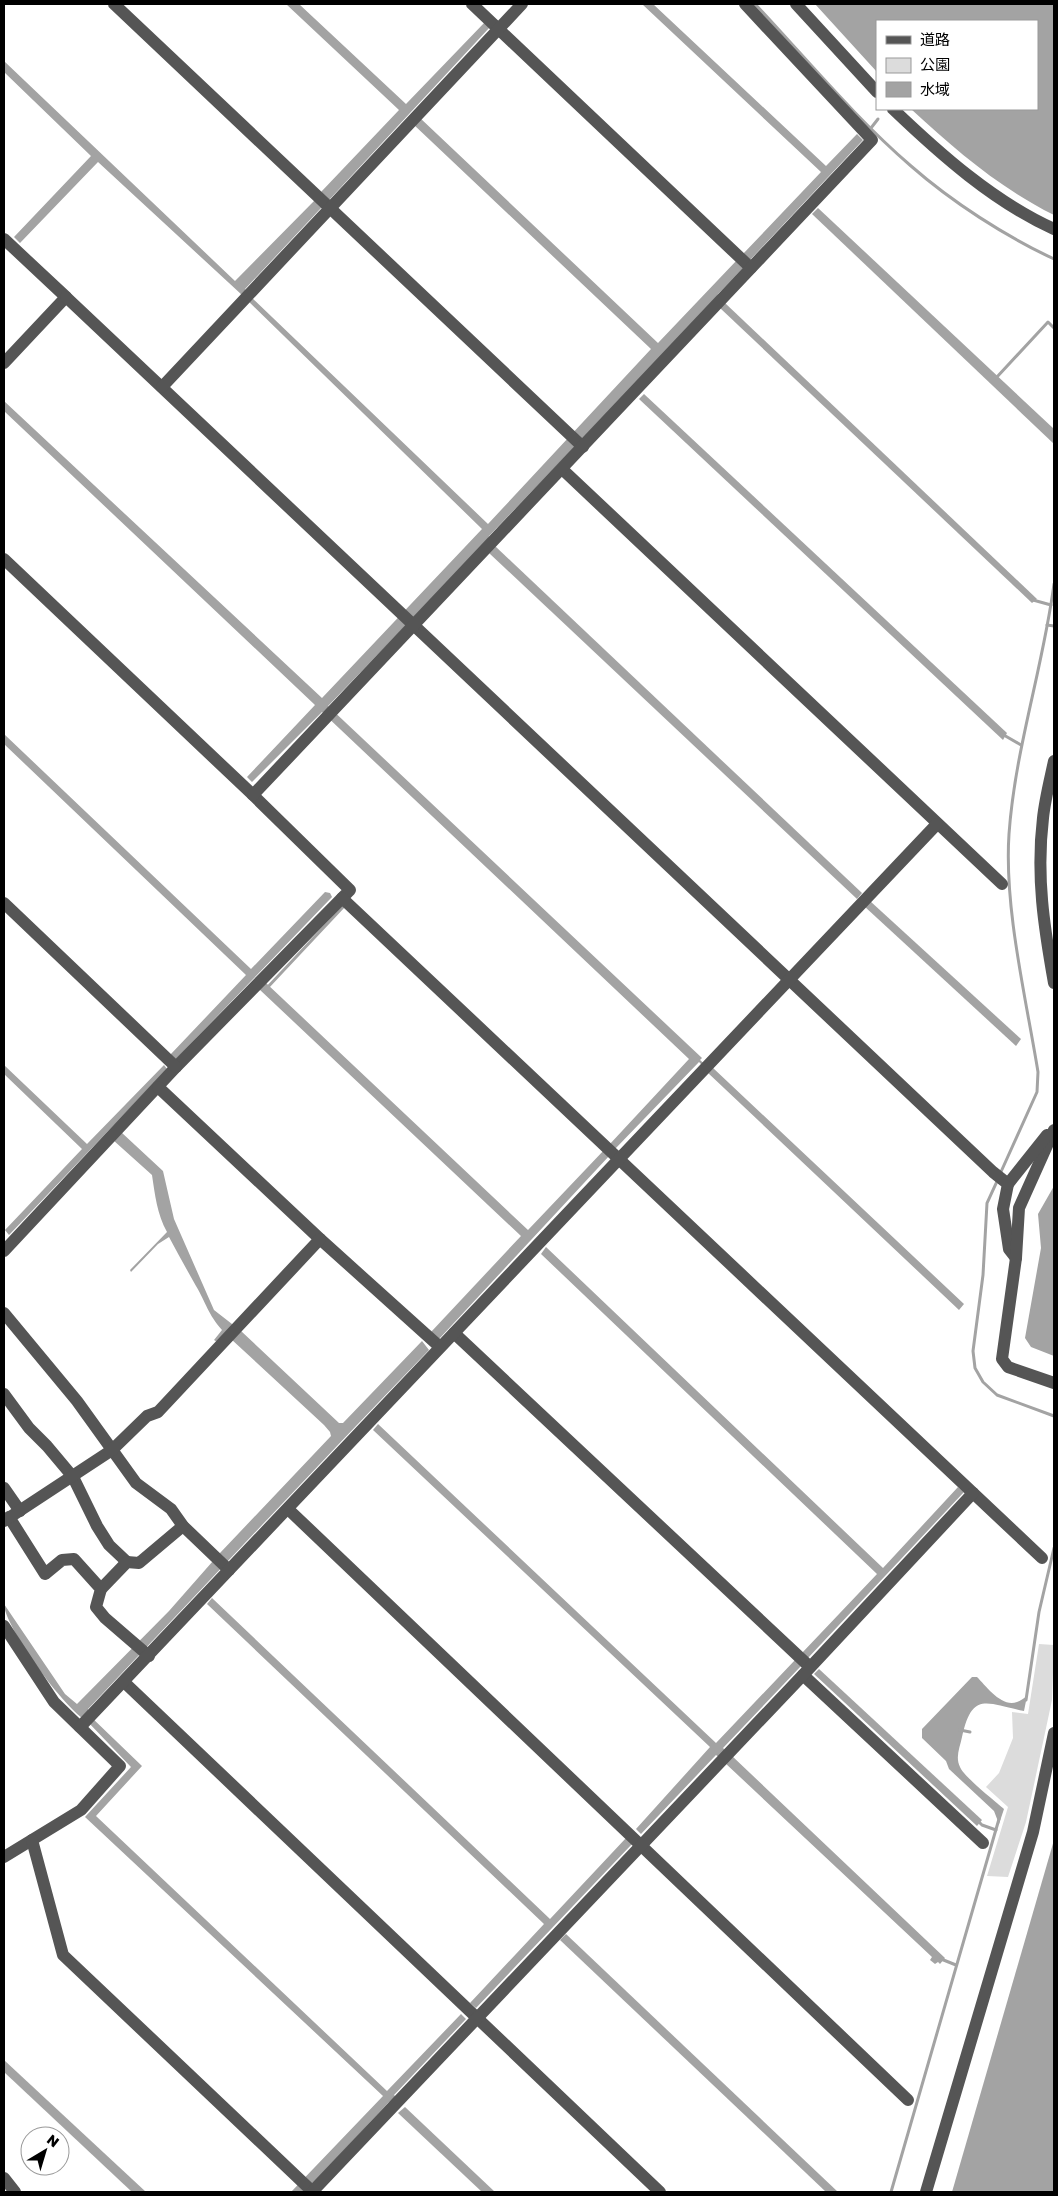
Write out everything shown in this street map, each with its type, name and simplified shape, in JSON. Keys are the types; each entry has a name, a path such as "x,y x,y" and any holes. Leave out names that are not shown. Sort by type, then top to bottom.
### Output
{"street":[{"path":"114,4 577,441"},
{"path":"472,4 746,263"},
{"path":"162,386 246,296 324,202 414,118 493,24 522,4"},
{"path":"253,795 334,710 407,620 488,546 562,469 577,441 636,390 719,302 746,263 810,206 872,140 745,4"},
{"path":"796,4 876,91"},
{"path":"894,110 968,174 1021,211 1054,229"},
{"path":"4,239 789,978 992,1172 1006,1182"},
{"path":"4,363 66,297"},
{"path":"562,469 1002,884"},
{"path":"4,559 253,795 350,890 6,1243"},
{"path":"1054,761 1043,816 1040,854 1042,914 1054,983"},
{"path":"86,1721 149,1656 227,1568 288,1509 370,1421 434,1343 454,1332 537,1245 612,1152 706,1066 937,824"},
{"path":"342,898 1042,1558"},
{"path":"4,903 176,1067"},
{"path":"158,1087 434,1343"},
{"path":"1016,1258 1009,1249 1003,1209 1006,1182 1046,1135 1053,1132"},
{"path":"1053,1132 1019,1208 1016,1258 1002,1359 1008,1367 1054,1383"},
{"path":"11,1516 112,1450 147,1416 158,1412 320,1239"},
{"path":"4,1313 77,1401 136,1483 171,1509 183,1526 227,1568"},
{"path":"454,1332 808,1664 983,1843"},
{"path":"4,1394 29,1428 73,1477 105,1539 127,1562 139,1563 183,1526"},
{"path":"4,1488 11,1516 44,1574 62,1560 74,1558 101,1589"},
{"path":"32,1840 63,1955 313,2192 642,1845 808,1664 973,1493"},
{"path":"288,1509 908,2100"},
{"path":"127,1562 101,1589 96,1607 105,1618 149,1656"},
{"path":"4,1626 54,1702 86,1721 120,1766 81,1810 32,1840 5,1852"},
{"path":"124,1682 660,2192"},
{"path":"926,2192 1033,1832 1054,1733"},
{"path":"4,2178 15,2192"}],"green space":[{"path":"1039,1644 1054,1645 1052,1700 1026,1822 1008,1877 987,1876 1008,1807 986,1787 999,1773 1013,1738 1012,1712 1028,1714"}],"water":[{"path":"286,4 299,4 406,104 485,22 490,27 329,200 321,192 399,110"},
{"path":"642,4 653,4 826,166 857,134 863,140 749,261 742,255 821,172"},
{"path":"815,4 1054,4 1054,215 996,180 945,140 912,110 1038,110 1038,20 876,20 876,71"},
{"path":"4,61 235,281 315,200 322,207 245,289 249,295 488,524 651,349 413,124 419,117 658,343 737,260 745,266 718,294 716,299 489,536 488,540 328,706 702,1058 700,1060 710,1069 712,1067 964,1304 959,1310 707,1072 699,1062 615,1149 609,1145 689,1059 322,712 252,782 247,777 315,705 4,411 4,401 322,698 482,529 242,295 98,162 20,243 14,237 91,156 4,72"},
{"path":"818,208 1054,429 1054,444 812,214"},
{"path":"725,303 1037,599 1032,603 720,308"},
{"path":"644,394 1007,733 1003,740 639,399"},
{"path":"495,546 862,893 857,899 489,553"},
{"path":"4,734 251,969 325,892 330,893 332,897 175,1060 170,1055 246,975 4,744"},
{"path":"870,901 1021,1039 1016,1046 864,906"},
{"path":"266,983 528,1230 605,1149 610,1155 439,1339 431,1332 521,1236 259,989"},
{"path":"4,1065 87,1144 164,1065 167,1069 9,1235 5,1230 82,1149 4,1074"},
{"path":"121,1132 163,1171 174,1219 214,1310 241,1331 339,1423 343,1423 422,1341 429,1350 88,1709 89,1715 142,1766 96,1816 387,2091 461,2014 466,2019 394,2095 396,2097 388,2103 305,2192 291,2192 383,2096 85,1817 131,1767 87,1721 65,1702 25,1648 14,1630 4,1604 65,1694 77,1704 169,1611 220,1553 331,1436 324,1425 231,1339 217,1342 214,1340 222,1330 210,1314 169,1237 158,1244 131,1272 130,1270 167,1232 155,1197 152,1175 113,1140"},
{"path":"1054,1186 1054,1356 1031,1347 1025,1338 1041,1248 1038,1214"},
{"path":"546,1247 883,1568 958,1487 964,1492 807,1659 801,1654 877,1574 541,1254"},
{"path":"378,1424 716,1743 795,1660 801,1666 723,1748 726,1751 720,1758 716,1755 641,1834 636,1829 710,1747 373,1430"},
{"path":"212,1598 550,1919 626,1838 632,1844 476,2008 470,2003 544,1924 207,1604"},
{"path":"819,1669 982,1820 977,1826 814,1674"},
{"path":"972,1677 977,1677 995,1695 1006,1702 1017,1702 1027,1696 1024,1711 1000,1705 982,1704 976,1706 966,1722 959,1748 958,1760 960,1767 973,1783 1004,1809 999,1824 994,1811 949,1769 946,1761 922,1738 922,1729"},
{"path":"731,1755 945,1958 940,1964 938,1962 935,1964 930,1960 932,1957 724,1762"},
{"path":"1054,1840 1054,2192 952,2192"},
{"path":"566,1934 838,2192 826,2192 560,1940"},
{"path":"4,2060 146,2192 132,2192 70,2134 70,2126 62,2126 4,2072"},
{"path":"405,2107 495,2192 482,2192 398,2113"}],"waterway":[{"path":"755,4 870,128 911,166 980,217 1017,240 1054,259"},
{"path":"871,128 878,119"},
{"path":"996,378 1048,322 1054,328"},
{"path":"1000,1174 1037,1092 1038,1072 1017,953 1008,862 1012,802 1017,771 1054,584"},
{"path":"1033,600 1051,605"},
{"path":"1047,625 1054,626"},
{"path":"1002,734 1021,745"},
{"path":"266,989 343,907"},
{"path":"998,1179 987,1203 983,1275 973,1351 975,1368 983,1382 997,1395 1054,1416"},
{"path":"1026,1700 1039,1612 1054,1548"},
{"path":"960,1730 970,1732"},
{"path":"891,2192 999,1819"},
{"path":"978,1821 982,1825 996,1830"},
{"path":"941,1959 956,1965"}]}
